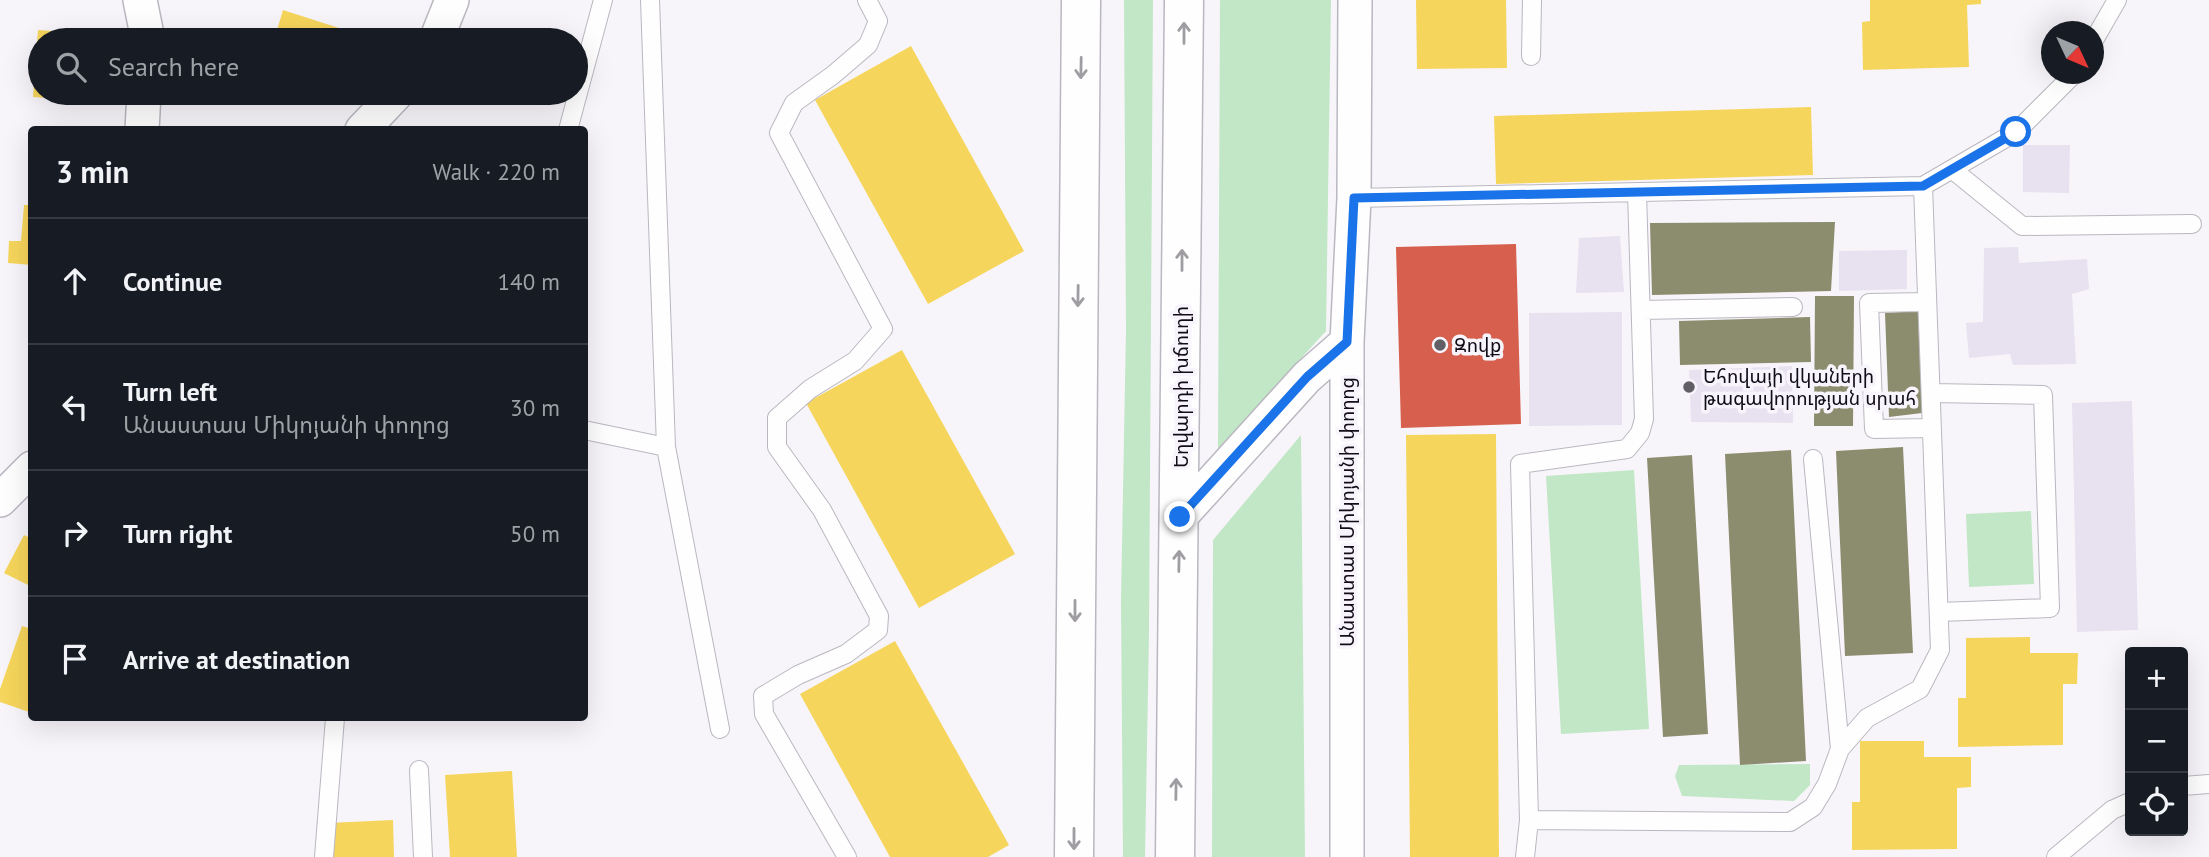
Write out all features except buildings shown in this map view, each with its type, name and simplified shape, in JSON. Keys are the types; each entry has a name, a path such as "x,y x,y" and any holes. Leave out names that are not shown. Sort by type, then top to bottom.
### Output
{"main road":[{"path":"1074,857 1081,0"},
{"name":"Եղվարդի խճուղի","path":"1175,857 1184,0"}],"street":[{"path":"140,0 146,28"},
{"path":"441,28 452,0"},
{"name":"Անաստաս Միկոյանի փողոց","path":"1347,857 1347,342 1354,198 1355,0"},
{"path":"142,126 143,105"},
{"path":"366,126 386,105"},
{"path":"1180,517 1307,377 1347,342"},
{"path":"0,500 28,472"}],"lane":[{"path":"588,56 603,0"},
{"path":"650,0 666,447 720,729"},
{"path":"847,857 764,714 763,696 798,675 846,654 878,630 879,615 822,510 777,447 777,418 810,389 855,361 883,329 779,133 794,103 868,45 878,21 867,0"},
{"path":"1531,56 1532,0"},
{"path":"2104,23 2117,0"},
{"path":"1354,198 1923,186 2016,132 2064,84"},
{"path":"569,126 575,105"},
{"path":"1953,170 2022,226 2192,224"},
{"path":"1530,820 1790,822 1813,807 1827,784 1840,749 1867,718 1920,689 1940,650 1923,186"},
{"path":"1525,857 1530,820 1520,464 1627,449 1640,433 1644,419 1637,193"},
{"path":"1927,302 1869,303 1870,345 1874,429 1932,428"},
{"path":"1641,310 1793,307"},
{"path":"1931,393 2043,395 2050,608 1939,612"},
{"path":"588,430 666,447"},
{"path":"1813,458 1840,749"},
{"path":"324,857 335,721"},
{"path":"419,770 423,857"},
{"path":"2188,786 2209,784"},
{"path":"2056,857 2112,810 2125,804"}],"green space":[{"path":"1124,0 1153,0 1145,857 1123,857 1121,600 1126,329"},
{"path":"1220,0 1331,0 1326,331 1218,449"},
{"path":"1301,435 1305,857 1212,857 1213,540"},
{"path":"1634,470 1649,729 1561,734 1546,476"},
{"path":"2031,511 2034,584 1969,587 1966,514"},
{"path":"1810,764 1810,785 1794,801 1682,796 1675,776 1679,765"}],"place":[{"name":"Զովք","path":"1440,345"},
{"name":"Եհովայի վկաների թագավորության սրահ","path":"1689,387"}],"route":[{"path":"1180,517 1307,377 1347,342 1354,198 1923,186 2016,132"}]}
